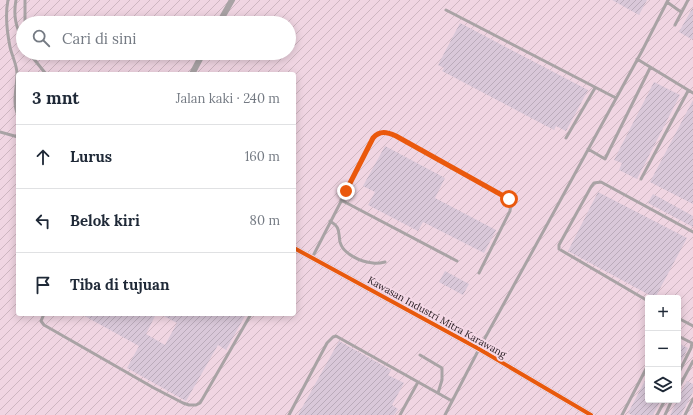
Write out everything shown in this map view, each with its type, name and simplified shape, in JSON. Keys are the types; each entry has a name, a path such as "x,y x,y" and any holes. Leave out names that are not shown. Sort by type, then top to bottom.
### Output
{"street":[{"path":"223,16 232,0"},
{"path":"193,72 199,60"},
{"name":"Kawasan Industri Mitra Karawang","path":"296,249 479,349 591,415"}],"lane":[{"path":"8,0 7,20 10,47 16,64 17,72"},
{"path":"16,0 16,26"},
{"path":"25,0 25,16"},
{"path":"675,25 688,0"},
{"path":"668,1 681,12"},
{"name":"Kawasan Industri Mitra Karawang","path":"445,415 479,349 668,1"},
{"path":"446,10 616,98"},
{"path":"637,59 693,93"},
{"path":"35,60 44,72"},
{"path":"588,149 605,159 650,68"},
{"path":"16,86 16,110"},
{"path":"566,138 595,88"},
{"path":"641,179 688,91"},
{"path":"0,132 16,136"},
{"path":"312,258 376,135 382,132 396,136 506,196 511,202 510,211 479,273"},
{"path":"645,299 560,249 559,245 591,187 594,183 601,182 693,232"},
{"path":"341,200 457,261"},
{"path":"330,221 335,224 339,230 340,242 345,251 351,255 372,263 385,262"},
{"path":"43,316 41,321 44,324 154,388 183,403 193,405 200,403 250,316"},
{"path":"681,320 693,326"},
{"path":"289,415 327,343 333,337 339,337 452,401"},
{"path":"681,338 692,343 681,368"},
{"path":"420,355 442,368 442,380 438,393"},
{"path":"681,383 693,361"},
{"path":"622,415 647,367"},
{"path":"400,415 418,382"},
{"path":"685,415 693,399"},
{"path":"657,415 663,403"},
{"path":"664,415 670,403"}],"shaded area":[{"path":"0,0 693,0 693,415 0,415"}],"building":[{"path":"612,0 647,0 639,15"},
{"path":"693,7 693,40 679,32"},
{"path":"460,23 588,90 566,131 556,126 554,130 442,71 444,68 438,65"},
{"path":"654,82 680,95 637,179 619,170 622,163 614,160"},
{"path":"693,100 693,204 650,182"},
{"path":"385,146 445,178 435,198 496,230 484,253 423,222 418,231 368,205 375,192 363,186"},
{"path":"598,192 687,238 657,295 649,295 568,251"},
{"path":"653,194 693,216 693,227 648,203"},
{"path":"445,271 469,284 463,295 439,282"},
{"path":"85,316 155,316 146,334 165,345 177,323 164,316 245,316 226,350 218,345 186,401 127,368 139,346"},
{"path":"339,341 391,370 388,375 404,383 392,405 398,409 394,415 298,415"},
{"path":"681,344 688,348 681,361"},
{"path":"645,381 645,403 659,403 653,415 632,415 628,413"},
{"path":"687,381 693,384 693,392 681,415 670,415 676,403 681,403 681,393"}],"cycle path":[{"path":"296,249 479,349 591,415"}],"route":[{"path":"346,191 373,138 378,133 388,132 452,166 509,199"}]}
